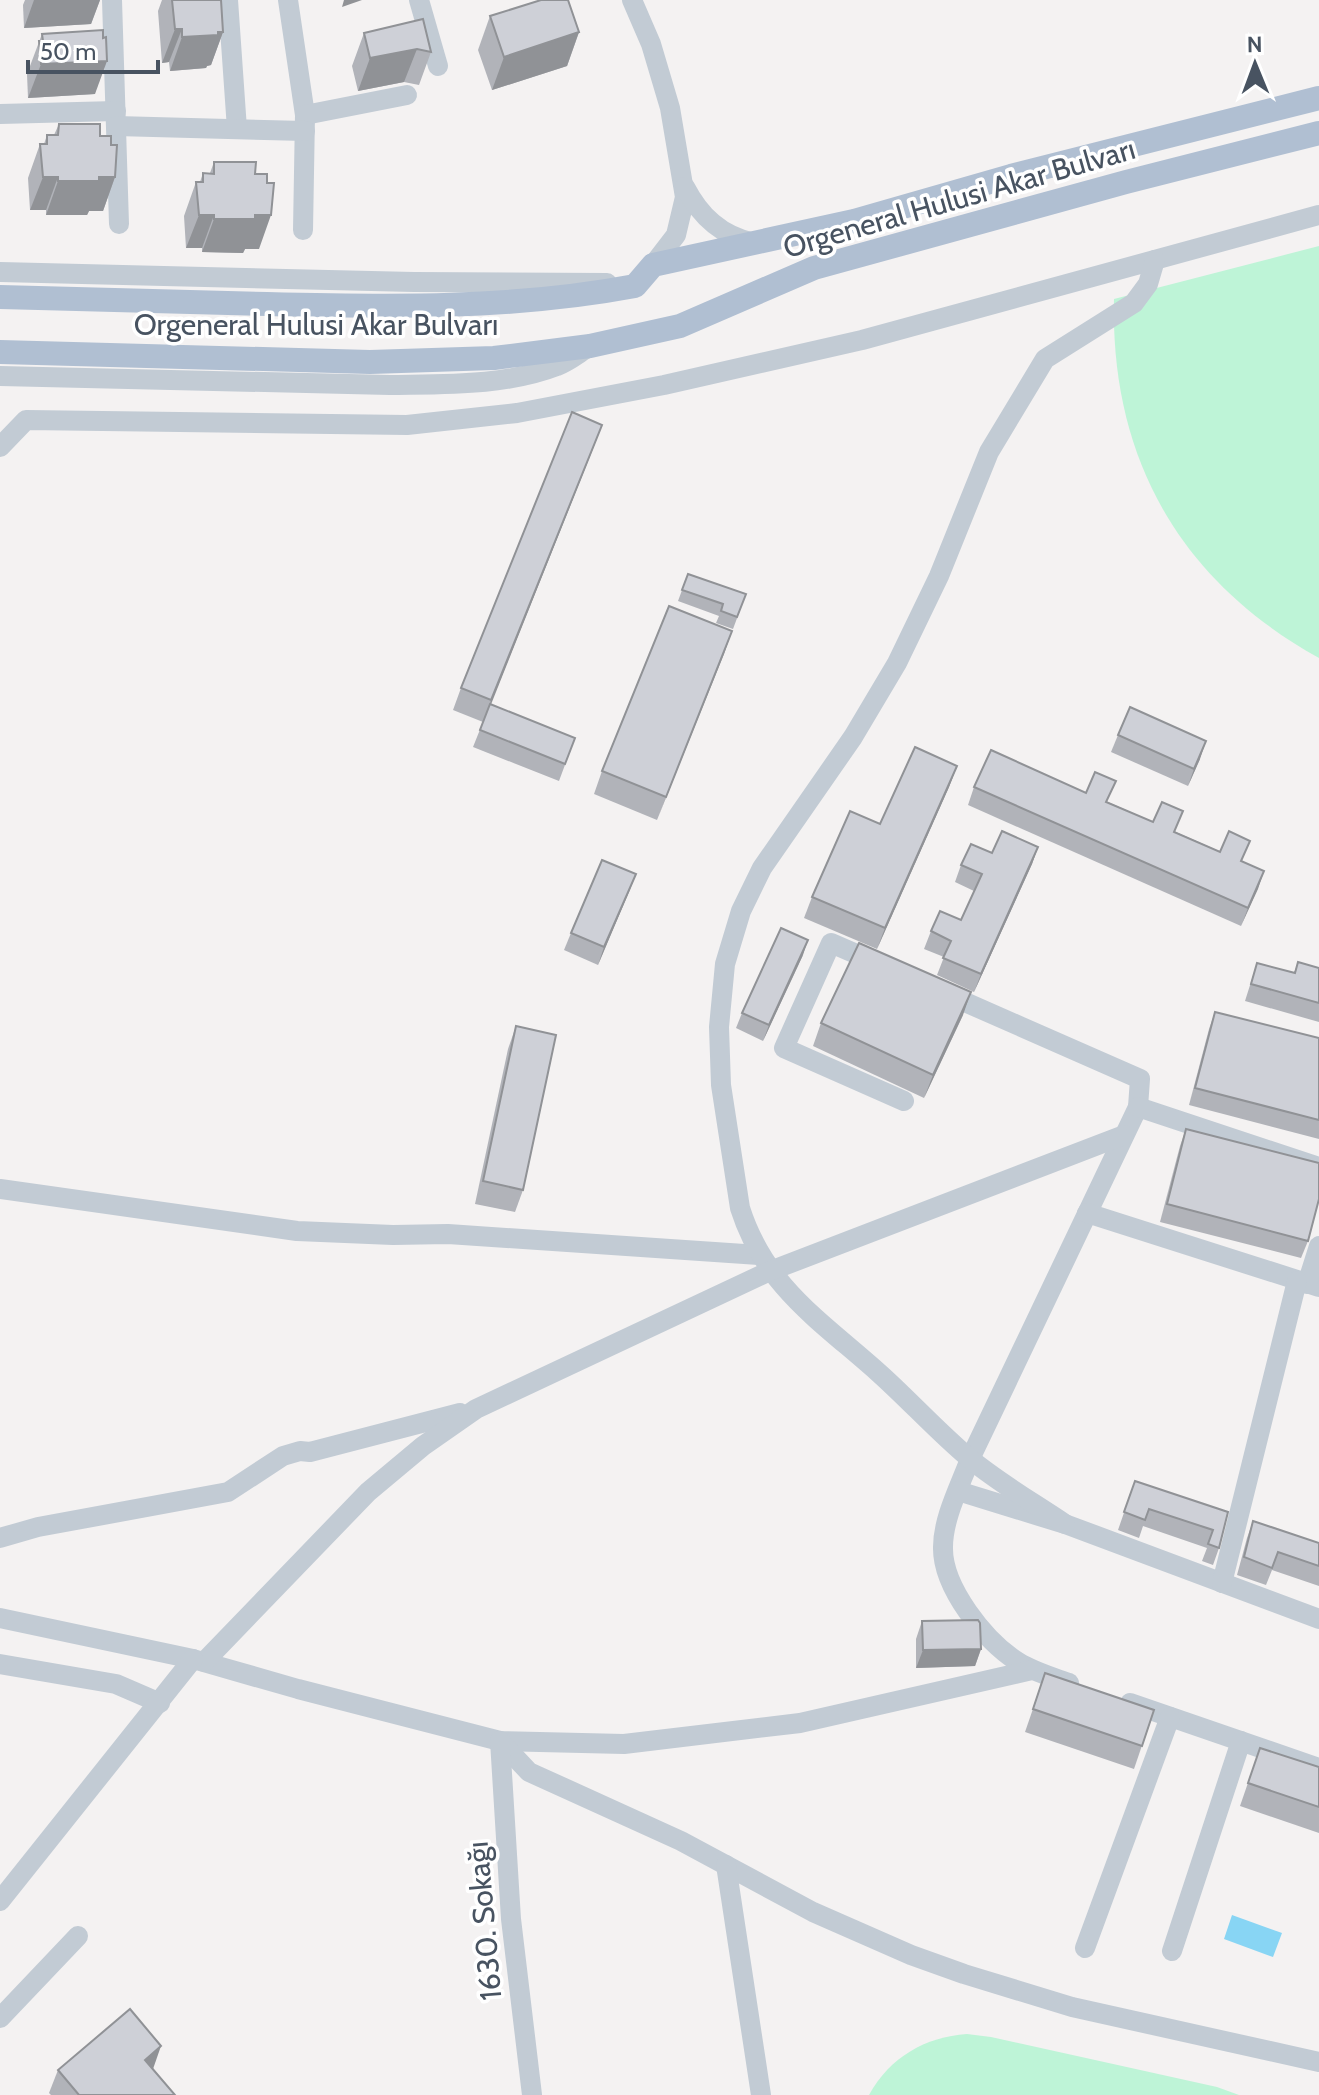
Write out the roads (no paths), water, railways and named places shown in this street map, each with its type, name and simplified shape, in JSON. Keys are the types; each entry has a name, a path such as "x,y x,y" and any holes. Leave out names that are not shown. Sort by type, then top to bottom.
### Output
{"main road":[{"name":"Orgeneral Hulusi Akar Bulvarı","path":"653,265 759,244 868,217 1011,176 1319,98"},
{"name":"Orgeneral Hulusi Akar Bulvarı","path":"0,352 370,362 494,358 590,346 680,326 814,268 1126,182 1319,133"},
{"path":"635,286 653,265"},
{"name":"Orgeneral Hulusi Akar Bulvarı","path":"0,297 346,306 482,304 572,297 635,286"}],"street":[{"path":"112,0 119,224"},
{"path":"228,0 237,129"},
{"path":"288,0 305,123 303,230"},
{"path":"419,0 438,66"},
{"path":"632,0 651,44 667,96 684,184 681,223 670,246 653,265"},
{"path":"0,114 237,129 305,123 407,95"},
{"path":"684,184 700,212 717,228 730,236 759,244"},
{"path":"0,447 26,420 407,425 495,417 664,385 834,347 1319,215"},
{"path":"1065,1524 970,1459 885,1378 789,1295 765,1263 740,1208 719,1056 722,979 731,937 741,911 774,848 853,737 897,663 939,576 989,452 1045,359 1134,303 1148,284 1155,260"},
{"path":"0,272 414,282 603,282 635,286"},
{"path":"0,376 443,384 533,373 559,366 590,346"},
{"path":"901,974 831,943 784,1048 904,1101"},
{"path":"929,987 1140,1079 1138,1107 970,1459 944,1532 946,1573 959,1598 987,1635 1008,1655 1032,1670 1087,1689"},
{"path":"1138,1107 1319,1167"},
{"path":"0,1901 160,1703 198,1661 368,1492 423,1446 476,1409 765,1263 1124,1135"},
{"path":"0,1189 297,1231 448,1234 765,1263"},
{"path":"1087,1213 1308,1284"},
{"path":"1222,1583 1319,1246"},
{"path":"0,1538 38,1527 228,1492 290,1453 310,1452 476,1409"},
{"path":"958,1491 1065,1524 1319,1619"},
{"path":"0,1618 198,1661 500,1741 624,1744 800,1723 1032,1670"},
{"path":"0,1664 116,1684 160,1703"},
{"path":"1115,1698 1319,1768"},
{"path":"1085,1948 1170,1717"},
{"path":"500,1741 529,1772 629,1816 862,1934 964,1974 1072,2007 1319,2062"},
{"name":"1630. Sokağı","path":"500,1741 511,1919 532,2095"},
{"path":"1172,1951 1241,1741"},
{"path":"726,1865 761,2095"},
{"path":"0,2018 78,1936"}],"water":[{"path":"1232,1915 1282,1933 1273,1957 1224,1939"}]}
